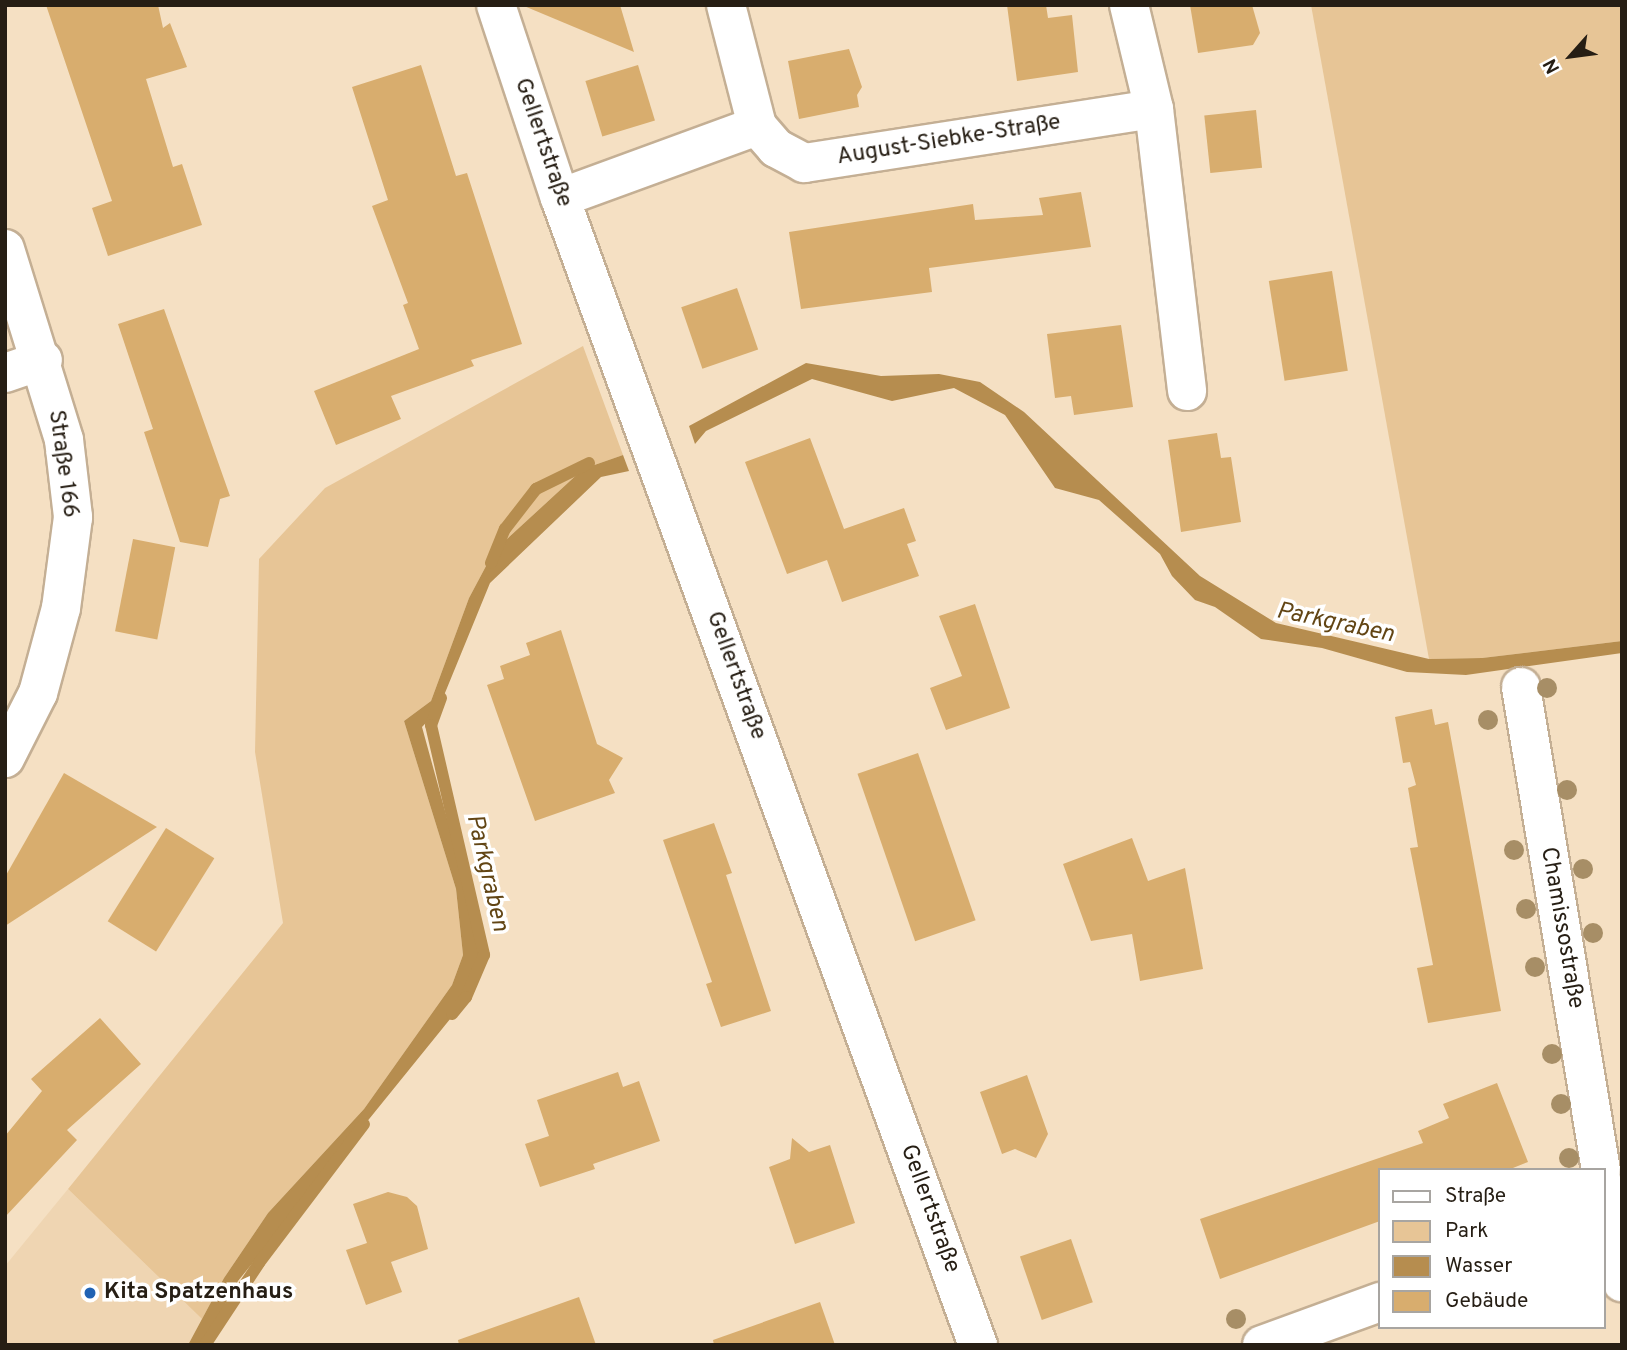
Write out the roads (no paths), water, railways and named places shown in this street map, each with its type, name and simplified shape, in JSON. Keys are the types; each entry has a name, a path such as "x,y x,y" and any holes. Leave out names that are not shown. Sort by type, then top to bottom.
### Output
{"street":[{"name":"Gellertstraße","path":"496,5 560,198 978,1345"},
{"name":"August-Siebke-Straße","path":"726,5 757,126 776,148 804,163 1154,109"},
{"path":"1129,5 1154,109 1187,391"},
{"path":"560,198 757,126"},
{"name":"Straße 166","path":"5,249 43,360 64,440 73,517 61,608 38,693 5,758"},
{"path":"5,373 43,360"},
{"name":"Chamissostraße","path":"1521,687 1601,1168"},
{"path":"1610,1209 1622,1282"},
{"path":"1262,1345 1378,1303"}],"water":[{"path":"806,363 881,376 939,374 980,382 1024,412 1200,576 1276,623 1429,659 1482,658 1622,641 1622,653 1466,675 1407,672 1322,648 1261,639 1215,607 1195,600 1172,576 1160,554 1099,500 1055,488 1005,415 954,388 892,401 812,379 706,431 695,444 689,426"},
{"path":"623,455 629,471 601,477 490,583 438,710 422,727 483,949 479,968 459,1008 238,1281 203,1345 188,1345 224,1278 268,1213 364,1109 452,985 463,955 456,889 404,721 431,701 469,598 494,551 583,469"}],"waterway":[{"name":"Parkgraben","path":"491,563 505,529 536,489 589,463"},
{"name":"Parkgraben","path":"441,698 431,725 484,955 466,997 452,1014"},
{"name":"Parkgraben","path":"205,1345 259,1263 364,1124"}],"place":[{"name":"Kita Spatzenhaus","path":"90,1293"}]}
